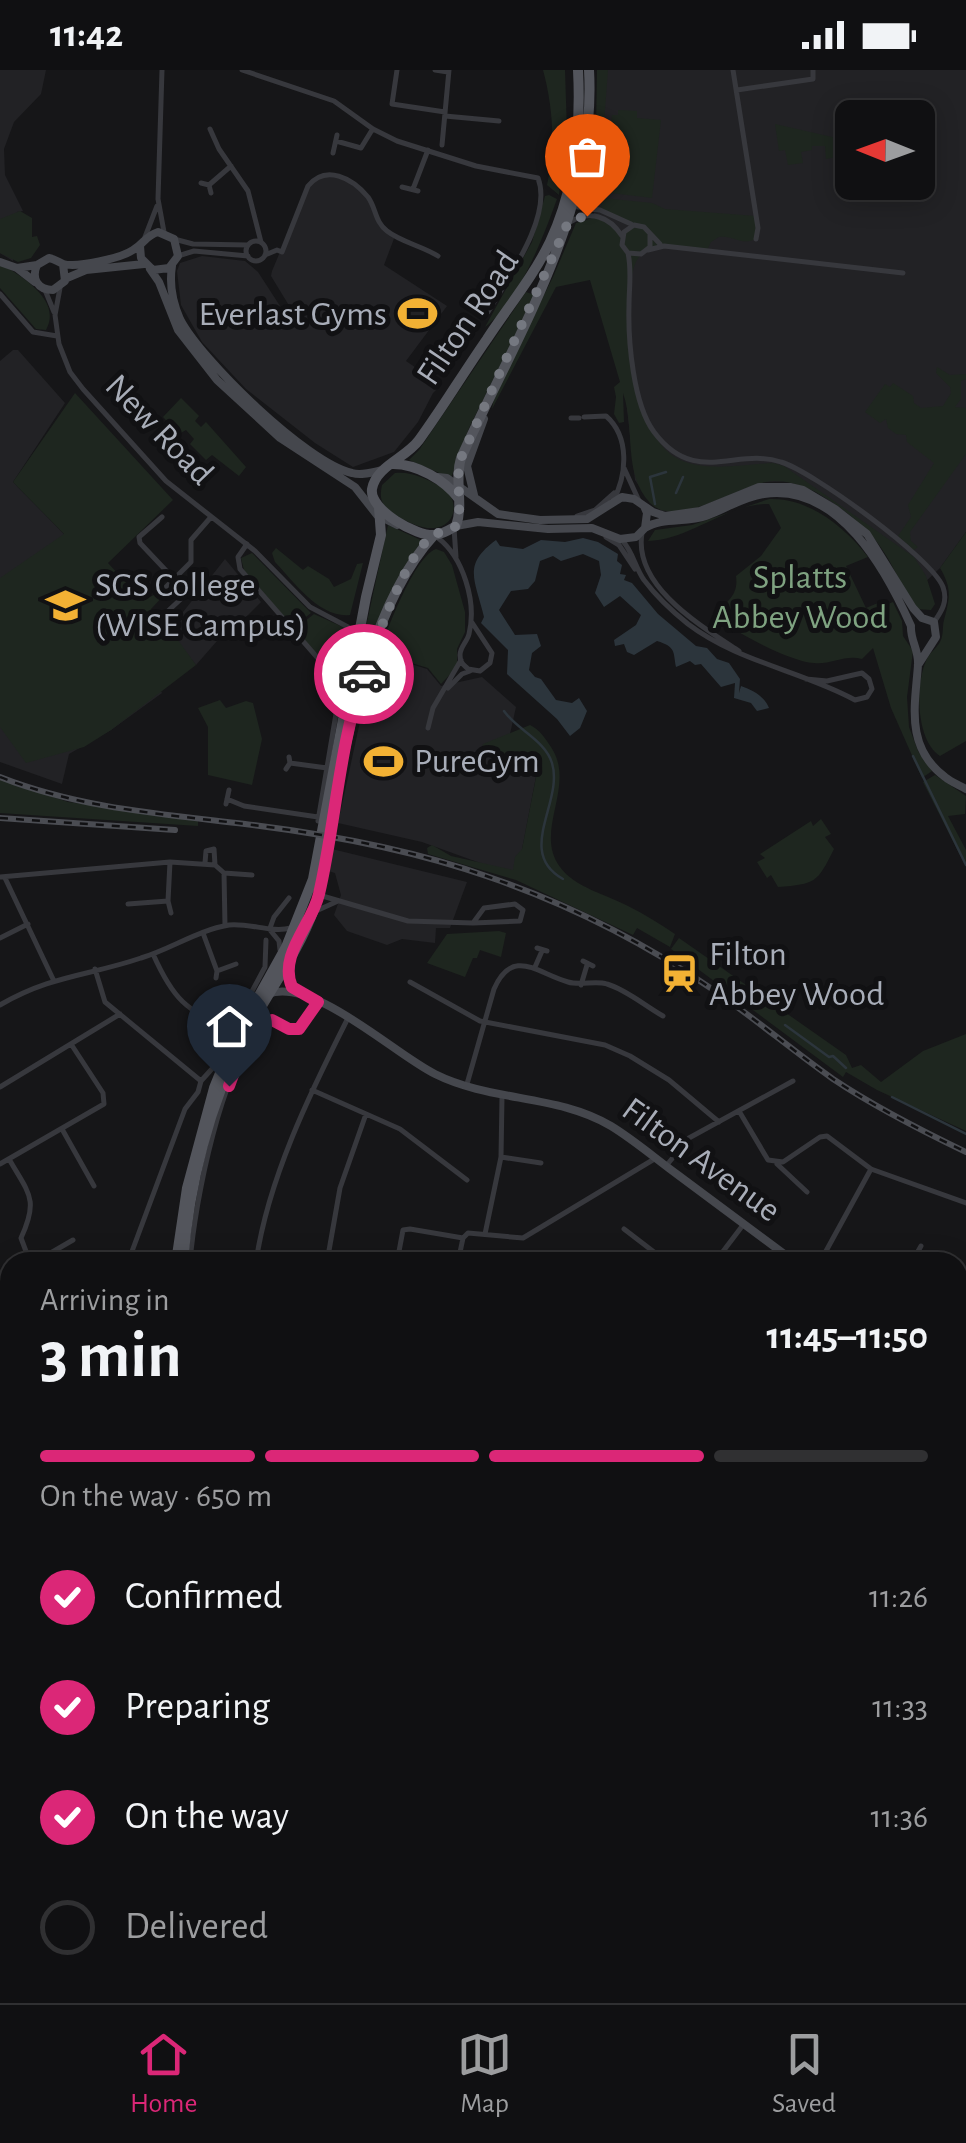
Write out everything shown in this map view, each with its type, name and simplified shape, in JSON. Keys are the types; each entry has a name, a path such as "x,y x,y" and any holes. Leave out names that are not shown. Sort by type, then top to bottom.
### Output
{"main road":[{"name":"Filton Road","path":"388,467 420,438 574,206 585,155 590,92 581,71"},
{"name":"Filton Road","path":"459,500 461,458 562,224 577,137 581,71"},
{"path":"183,1252 183,1207 210,1097 231,1046 284,960 312,913 315,890 363,612 381,535 372,490 388,467 406,464 433,476 459,500 455,527 434,535 415,557 360,686 315,890 286,947 284,960 280,974 238,1049 214,1111 190,1208 184,1252"},
{"path":"378,512 434,535"}],"street":[{"path":"162,70 158,199 164,232 174,240 207,245 262,243 282,252 309,184 317,176 331,174 364,194 387,231 438,256"},
{"path":"242,70 334,101 397,141 476,166 538,178 542,193 535,223 492,309"},
{"path":"397,70 392,104 499,121"},
{"path":"434,70 448,71 442,144"},
{"path":"733,70 758,228 756,239"},
{"path":"736,90 813,79 813,70"},
{"path":"587,216 584,190 591,135 590,92"},
{"path":"332,153 337,138 361,148 373,129"},
{"path":"214,133 248,191 265,256"},
{"path":"402,187 416,190 428,150"},
{"path":"211,193 205,184 231,166"},
{"path":"158,199 143,242 147,266 159,282 178,330 207,370 280,438 355,486 378,512"},
{"path":"574,206 644,227 664,246"},
{"path":"562,224 587,216 607,220 622,236 632,268 629,317 642,409 658,437 694,460 777,460 819,483 906,546 936,576 944,590 944,603 934,622 937,633 918,665"},
{"path":"248,256 254,224"},
{"path":"622,236 634,226"},
{"path":"17,268 49,258 64,264 117,258 164,232"},
{"path":"632,268 650,235"},
{"path":"174,240 178,256"},
{"path":"628,253 664,246 903,273"},
{"path":"277,250 258,260 192,251 178,256 172,266 170,286 182,323 236,388 289,435 343,470 357,474 388,467"},
{"path":"2,260 41,286 60,288 66,278 86,270 147,266 160,271 172,266"},
{"path":"64,264 66,278"},
{"path":"36,265 34,274 41,286"},
{"name":"New Road","path":"41,286 56,315"},
{"name":"New Road","path":"60,288 57,336 63,358 82,389 157,472 246,544 310,607 341,622 358,640"},
{"path":"0,294 36,334 57,336"},
{"path":"477,501 467,466 489,395"},
{"path":"433,476 444,477 486,508 511,517 586,519 606,510 613,501 624,465 616,424 606,416 578,418"},
{"path":"624,465 647,513 643,564 661,589 699,622 751,658"},
{"path":"560,519 595,510 611,498 621,478"},
{"path":"613,501 629,497 665,516 700,511 759,487 803,490 866,534 910,604 922,618 934,622"},
{"path":"620,539 629,540 660,522 704,516 752,496 772,493 799,496 832,514 864,543 884,572 914,641 918,665 913,705 917,734 941,774 965,784"},
{"path":"606,510 604,522 610,533"},
{"path":"162,517 139,538 183,598 168,610"},
{"path":"166,587 191,562 191,540 211,517"},
{"path":"457,560 455,527 478,522 548,530 592,528 620,539 631,551 643,579"},
{"path":"581,529 602,534 618,545 643,579 686,622 728,649 860,700 872,690 866,676 857,673 827,681 806,679"},
{"path":"428,728 433,708 461,660 460,650 471,621 469,596 457,560 434,535"},
{"path":"229,790 227,801 318,819 340,700 338,683 240,569 238,557 246,544"},
{"path":"341,622 363,612"},
{"path":"910,626 922,618"},
{"path":"442,694 462,674 484,669 490,663 491,648 471,621"},
{"path":"466,642 484,640"},
{"path":"914,641 930,643"},
{"path":"461,660 471,670"},
{"path":"847,694 845,683 850,676"},
{"path":"289,763 327,768"},
{"path":"205,863 206,851 214,848 215,865"},
{"path":"71,862 71,870"},
{"path":"170,862 168,901 172,913"},
{"path":"54,979 2,877 170,862 205,863 224,873 249,877"},
{"path":"224,873 226,926"},
{"path":"315,890 408,921 474,923 520,921 524,912 515,904 488,906 474,923"},
{"path":"269,929 290,898"},
{"path":"128,904 168,901"},
{"path":"312,913 341,901"},
{"path":"479,916 488,923"},
{"path":"0,938 28,924"},
{"path":"0,1005 54,979 153,954 203,932 226,926 295,927"},
{"path":"269,929 280,943 294,992"},
{"path":"203,932 216,974 236,964"},
{"path":"132,1252 180,1119 201,1081 216,1064 267,963 266,940"},
{"path":"535,967 542,950"},
{"path":"153,954 177,998 230,1032"},
{"path":"581,984 587,964"},
{"path":"466,1087 501,976 519,966 535,967 566,982 611,986 663,1016"},
{"path":"95,969 105,1002 201,1081"},
{"path":"280,974 294,992"},
{"path":"410,982 484,1021 604,1046 630,1056 668,1080 719,1122"},
{"path":"268,994 279,990 294,992"},
{"name":"Filton Avenue","path":"294,992 348,1016 408,1058 466,1087 502,1097 560,1105 610,1125 782,1252"},
{"path":"185,1252 229,1086 241,1056 265,1021 299,1029 318,1002"},
{"path":"0,1087 120,1014"},
{"path":"259,1252 286,1158 312,1090 348,1016"},
{"path":"0,1164 105,1101 72,1044"},
{"path":"666,1166 689,1138 794,1081"},
{"path":"312,1090 400,1129 466,1180"},
{"path":"485,1234 501,1158 502,1097"},
{"path":"739,1111 768,1160 807,1192"},
{"path":"329,1252 340,1188 366,1114"},
{"path":"62,1129 94,1186"},
{"path":"776,1163 826,1136 871,1169 966,1203"},
{"path":"501,1158 541,1163"},
{"path":"460,1252 468,1233 523,1238 656,1158"},
{"path":"9,1159 31,1202 30,1221 21,1238 28,1252"},
{"path":"825,1252 871,1169"},
{"path":"723,1252 744,1224"},
{"path":"398,1252 403,1230 410,1228 463,1238"},
{"path":"624,1229 653,1252"},
{"path":"51,1252 73,1240"},
{"path":"917,1252 920,1246"}],"shaded area":[{"path":"0,70 46,70 41,94 14,122 4,149 5,175 23,211 17,212 13,261 0,253"},
{"path":"601,70 966,70 966,532 940,568 921,586 872,530 800,481 760,482 709,503 662,511 651,503 635,480 626,400 588,271 594,213 600,195"},
{"path":"340,176 367,196 376,217 395,236 384,265 447,306 406,361 441,385 394,452 353,467 246,389 202,342 181,305 177,271 180,263 202,256 245,261 258,272 291,323 296,317 271,276 272,271 315,177"},
{"name":"SGS College (WISE Campus)","path":"18,350 65,403 13,482 98,569 162,693 69,754 62,784 0,762 0,361"},
{"path":"583,538 618,554 620,574 626,575 624,580 632,583 658,614 696,646 707,648 717,659 729,663 740,679 739,693 741,686 750,690 762,697 769,708 757,711 751,703 734,698 735,683 721,687 701,664 690,661 676,667 668,645 657,641 634,655 627,652 624,644 615,646 614,640 636,625 641,615 620,596 604,607 595,593 601,575 599,561 583,554 561,561 553,556 540,561 535,581 528,589 511,591 499,610 515,635 537,634 541,646 532,653 529,670 535,677 541,679 556,700 572,703 579,698 587,711 580,728 570,736 507,674 508,650 481,623 484,617 474,574 479,557 496,540 500,546 523,549 541,540 565,542"},
{"path":"225,559 261,602 236,627 231,625 196,665 168,631"},
{"path":"408,663 427,669 441,686 482,677 516,707 510,734 539,761 519,865 511,874 422,842 338,823 366,694 380,675"},
{"path":"332,849 467,882 450,928 436,928 435,943 402,939 387,945 347,931 334,915 341,895 335,873 328,871"}],"green space":[{"path":"543,70 565,70 567,132 559,195 547,185 552,128"},
{"path":"597,70 608,70 598,203 589,196 587,186 596,129"},
{"path":"618,110 637,111 637,118 661,120 652,198 603,192 612,115 618,115"},
{"path":"775,124 835,137 835,157 826,159 825,146 812,146 812,150 801,152 803,163 788,165 785,150 779,151"},
{"path":"545,196 557,199 528,269 508,302 485,327 532,242"},
{"path":"603,198 652,203 665,209 756,216 756,239 751,241 719,237 706,252 663,247 640,256 631,284 630,329 645,416 663,447 686,462 715,467 773,463 784,466 914,557 926,576 935,604 931,610 916,609 882,548 858,522 825,497 800,485 760,483 676,512 650,503 636,478 623,393 624,422 619,423 614,414 614,387 620,382 590,280 556,287 492,409 494,396 576,223 598,216 622,235 633,226 600,210"},
{"path":"20,211 32,218 32,237 37,236 40,245 31,258 18,262 0,253 0,219"},
{"path":"3,265 45,300 50,319 46,330 36,329 0,288"},
{"path":"526,292 535,295 469,428 451,478 409,460 419,450"},
{"path":"937,367 950,375 966,374 961,381 961,399 955,407 966,408 966,454 910,532 911,541 918,547 914,550 898,536 911,517 908,505 934,463 907,442 906,435 888,428 886,419 880,423 865,412 885,384 890,387 893,383 913,396 914,403 921,408 943,406 951,393 936,373"},
{"name":"SGS College (WISE Campus)","path":"75,393 173,500 108,563 143,601 164,589 167,592 151,609 196,665 84,747 26,763 0,727 0,578 64,534 13,482"},
{"path":"181,398 199,416 195,421 201,427 206,422 246,467 239,476 212,455 206,460 190,444 194,439 186,430 179,434 163,417"},
{"path":"395,473 418,476 447,491 454,505 451,519 438,527 424,527 389,510 382,501 381,489"},
{"name":"Splatts Abbey Wood","path":"769,499 798,503 837,525 868,557 846,566 866,608 885,600 888,604 893,602 902,621 903,636 913,651 907,697 909,727 918,751 932,771 922,778 891,708 873,648 862,659 803,661 761,644 712,615 733,594 736,576 761,556 781,528 769,504 740,509"},
{"path":"735,510 679,535 648,541 655,530 692,525"},
{"path":"388,525 423,541 393,590 358,683 354,682"},
{"path":"966,532 966,741 940,756 922,726 920,684 927,658 941,639 948,605 948,587 940,568"},
{"path":"276,548 303,570 308,566 329,579 334,587 351,579 357,564 363,563 350,615 328,611 308,597 275,562 272,553"},
{"path":"436,549 444,552 452,565 465,612 457,667 441,684 428,668 408,662 378,675 366,689 405,590 426,556"},
{"path":"252,553 311,613 293,627 244,570 241,558"},
{"path":"314,614 347,629 341,640 340,680 295,629"},
{"path":"220,700 226,708 246,701 253,703 262,739 252,785 208,775 208,727 198,708"},
{"path":"530,725 544,737 558,762 560,777 551,839 560,867 582,885 634,909 675,934 670,947 637,928 633,935 516,880 428,854 427,848 432,845 451,856 513,870 515,857 522,849 539,762 481,752 483,744"},
{"path":"935,775 966,796 965,814 948,816 966,850 966,867 923,782"},
{"path":"0,779 68,802 198,820 198,826 0,813"},
{"path":"821,819 831,834 825,837 834,849 823,869 808,883 778,887 757,862 765,858 760,854 811,821 813,826"},
{"path":"506,933 501,957 480,950 465,977 427,963 447,934"},
{"path":"679,938 846,1055 852,1068 861,1065 881,1082 923,1051 966,1034 966,1131 846,1072 843,1077 671,949"}],"waterway":[{"path":"655,504 650,477 666,472"},
{"path":"676,493 683,477"},
{"path":"504,711 543,748 552,763 554,778 544,826 543,855 549,868 563,879"},
{"path":"913,756 966,865"},
{"path":"785,1025 846,1068"},
{"path":"892,1097 966,1134"}],"railway":[{"path":"0,777 90,803 368,844 429,858 518,888 576,912 659,955 849,1089 966,1152"},
{"path":"0,818 175,830"}],"way so far":[{"path":"364,674 385,618 415,557 434,535 456,526 460,515 457,476 461,458 567,225 587,216"}],"place":[{"name":"Everlast Gyms","path":"417,314"},
{"name":"SGS College (WISE Campus)","path":"65,605"},
{"name":"PureGym","path":"384,761"},
{"name":"Filton Abbey Wood","path":"679,974"}],"route":[{"path":"229,1086 249,1041 265,1021 299,1029 318,1002 292,987 287,962 319,895 344,754 364,674"}]}
